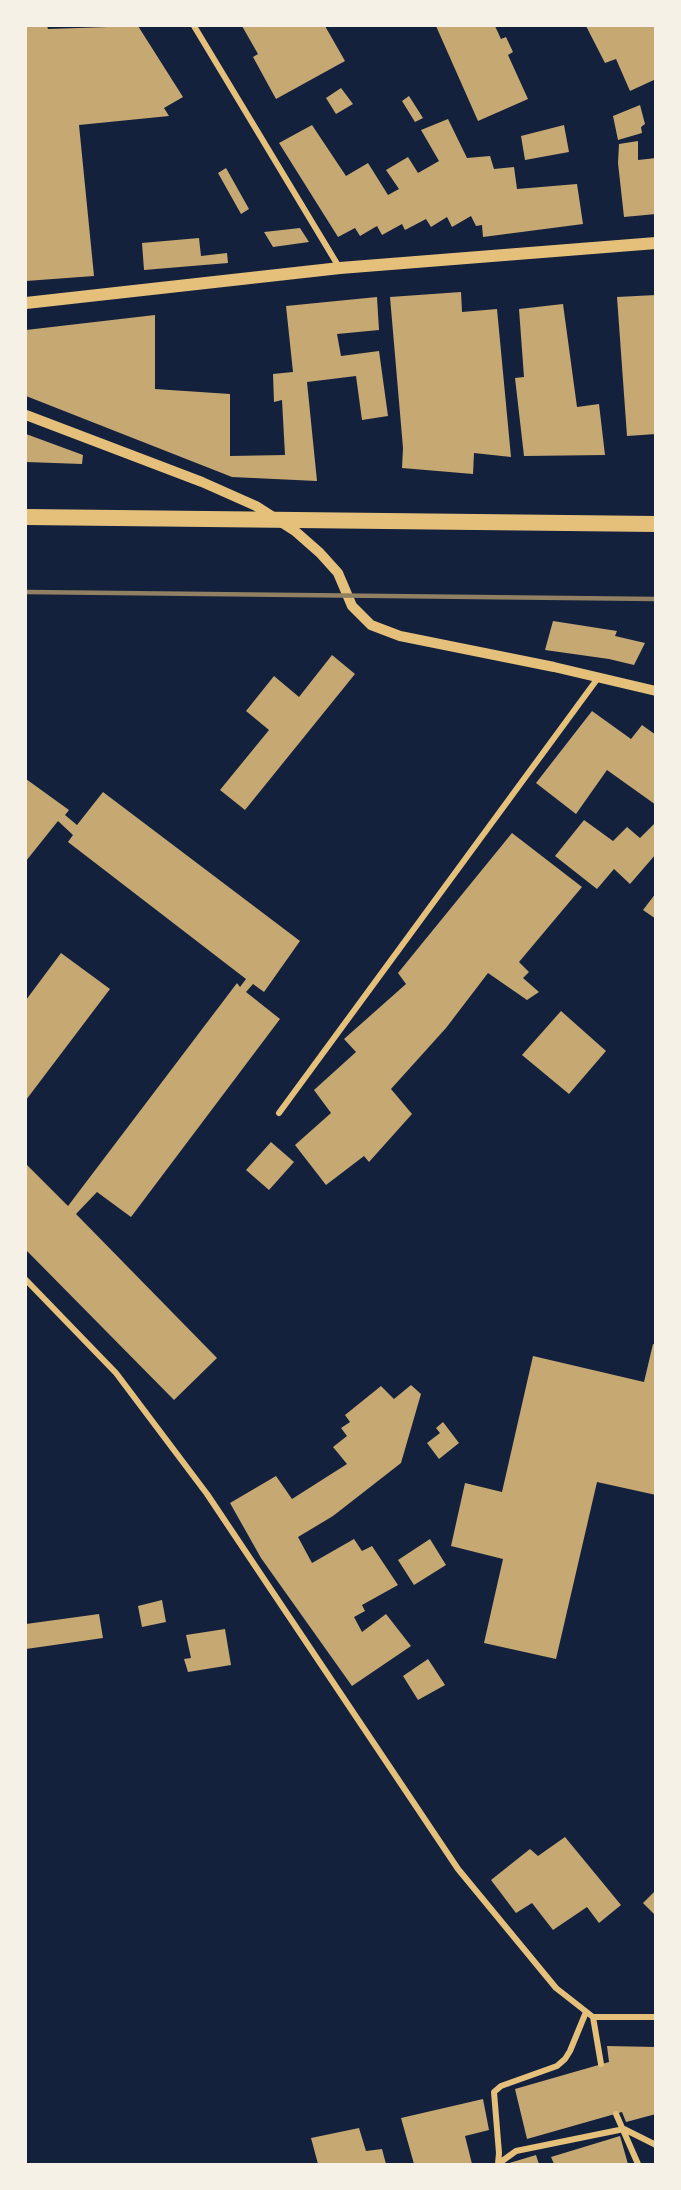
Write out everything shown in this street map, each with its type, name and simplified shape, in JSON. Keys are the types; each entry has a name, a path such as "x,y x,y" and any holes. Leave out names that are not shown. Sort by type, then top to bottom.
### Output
{"highway":[{"path":"26,516 656,524"}],"main road":[{"path":"26,303 340,268 656,243"}],"street":[{"path":"194,26 340,268"},
{"path":"26,415 202,482 256,506 295,531 320,553 338,573 352,606 371,625 400,636 656,691"},
{"path":"279,1113 598,678"},
{"path":"26,1280 116,1374 207,1494 458,1869 556,1988 593,2018 601,2064"},
{"path":"498,2164 494,2092 501,2086 557,2066 570,2051 586,2012"},
{"path":"593,2018 656,2017"},
{"path":"616,2114 638,2164"},
{"path":"498,2164 516,2151 624,2129 656,2145"}],"building":[{"path":"26,26 47,26 48,29 138,26 183,97 164,108 169,116 79,125 94,276 26,281"},
{"path":"242,26 325,26 345,61 276,99 253,57 258,54"},
{"path":"436,26 495,26 501,39 506,37 513,52 508,55 528,99 478,121"},
{"path":"586,26 656,26 656,79 630,91 616,59 605,63"},
{"path":"341,88 353,104 336,114 326,98"},
{"path":"409,96 423,118 415,122 402,101"},
{"path":"640,105 645,124 641,127 642,133 618,140 613,116"},
{"path":"448,119 467,158 490,156 494,169 514,167 517,189 577,184 583,224 483,237 482,225 476,226 471,216 452,227 447,217 431,227 426,219 405,230 402,224 382,235 377,226 360,236 355,228 338,237 279,143 312,125 346,176 368,163 388,195 399,189 386,170 408,157 418,173 439,161 421,130"},
{"path":"564,125 569,152 525,160 521,136"},
{"path":"638,141 638,160 656,158 656,214 624,217 618,163 619,144"},
{"path":"226,168 249,209 241,214 218,173"},
{"path":"300,228 309,242 273,247 264,232"},
{"path":"199,238 201,256 227,253 228,263 144,270 142,243"},
{"path":"461,292 462,312 497,309 511,457 474,453 473,474 402,468 403,448 390,297"},
{"path":"656,295 656,434 627,436 617,297"},
{"path":"377,297 379,330 337,334 341,356 379,351 388,416 362,420 356,376 307,382 317,481 232,477 26,396 26,330 155,315 155,389 230,394 230,456 285,455 282,400 274,402 273,374 293,372 286,306"},
{"path":"563,304 577,407 599,404 605,455 524,456 515,378 524,377 519,309"},
{"path":"26,434 83,455 82,464 26,462"},
{"path":"553,621 617,631 615,636 645,643 634,665 545,650"},
{"path":"332,655 355,674 245,810 220,790 269,730 246,711 274,676 299,697"},
{"path":"592,711 631,739 642,725 656,735 656,805 607,770 576,814 536,783"},
{"path":"26,779 69,810 65,815 77,825 103,792 300,941 264,992 253,984 246,992 280,1019 131,1217 97,1192 76,1214 217,1358 174,1400 26,1250 26,1164 68,1206 237,983 240,987 246,979 68,842 73,835 58,821 26,861"},
{"path":"584,820 613,841 627,827 640,838 656,822 656,854 630,884 614,869 597,889 555,856"},
{"path":"512,833 582,887 519,962 529,972 523,978 539,992 527,1000 488,973 446,1028 391,1089 412,1114 369,1162 364,1156 326,1185 295,1145 331,1113 314,1090 356,1052 344,1039 406,984 398,973"},
{"path":"656,893 656,919 643,910"},
{"path":"61,953 110,989 26,1100 26,1000"},
{"path":"561,1011 606,1051 569,1094 522,1055"},
{"path":"271,1142 294,1162 269,1190 246,1170"},
{"path":"653,1344 656,1345 656,1495 597,1482 556,1659 484,1643 503,1559 451,1546 465,1483 502,1492 533,1356 644,1382"},
{"path":"411,1385 421,1394 401,1463 333,1516 298,1537 312,1563 354,1539 362,1551 372,1546 398,1585 362,1605 365,1611 354,1617 362,1632 386,1614 411,1646 352,1686 261,1558 230,1503 276,1476 292,1499 347,1464 333,1447 347,1436 341,1428 350,1422 345,1415 381,1386 394,1399"},
{"path":"443,1422 459,1443 439,1459 427,1443 440,1433 436,1428"},
{"path":"430,1539 446,1565 414,1585 398,1560"},
{"path":"162,1600 166,1622 142,1627 138,1606"},
{"path":"99,1614 103,1638 26,1649 26,1624"},
{"path":"225,1629 231,1665 188,1672 184,1659 191,1658 186,1635"},
{"path":"428,1659 445,1685 418,1700 403,1676"},
{"path":"565,1837 621,1905 599,1923 587,1907 553,1930 532,1903 516,1913 491,1880 530,1849 538,1856"},
{"path":"656,1890 656,1916 643,1903"},
{"path":"607,2046 656,2047 656,2114 626,2122 622,2112 527,2139 515,2089 609,2062"},
{"path":"483,2099 489,2130 465,2136 472,2164 414,2164 401,2118"},
{"path":"359,2128 366,2151 382,2149 386,2164 318,2164 311,2138"},
{"path":"620,2136 628,2164 554,2164 551,2157"},
{"path":"536,2155 539,2164 506,2164"}],"railway":[{"path":"26,592 656,599"}]}
